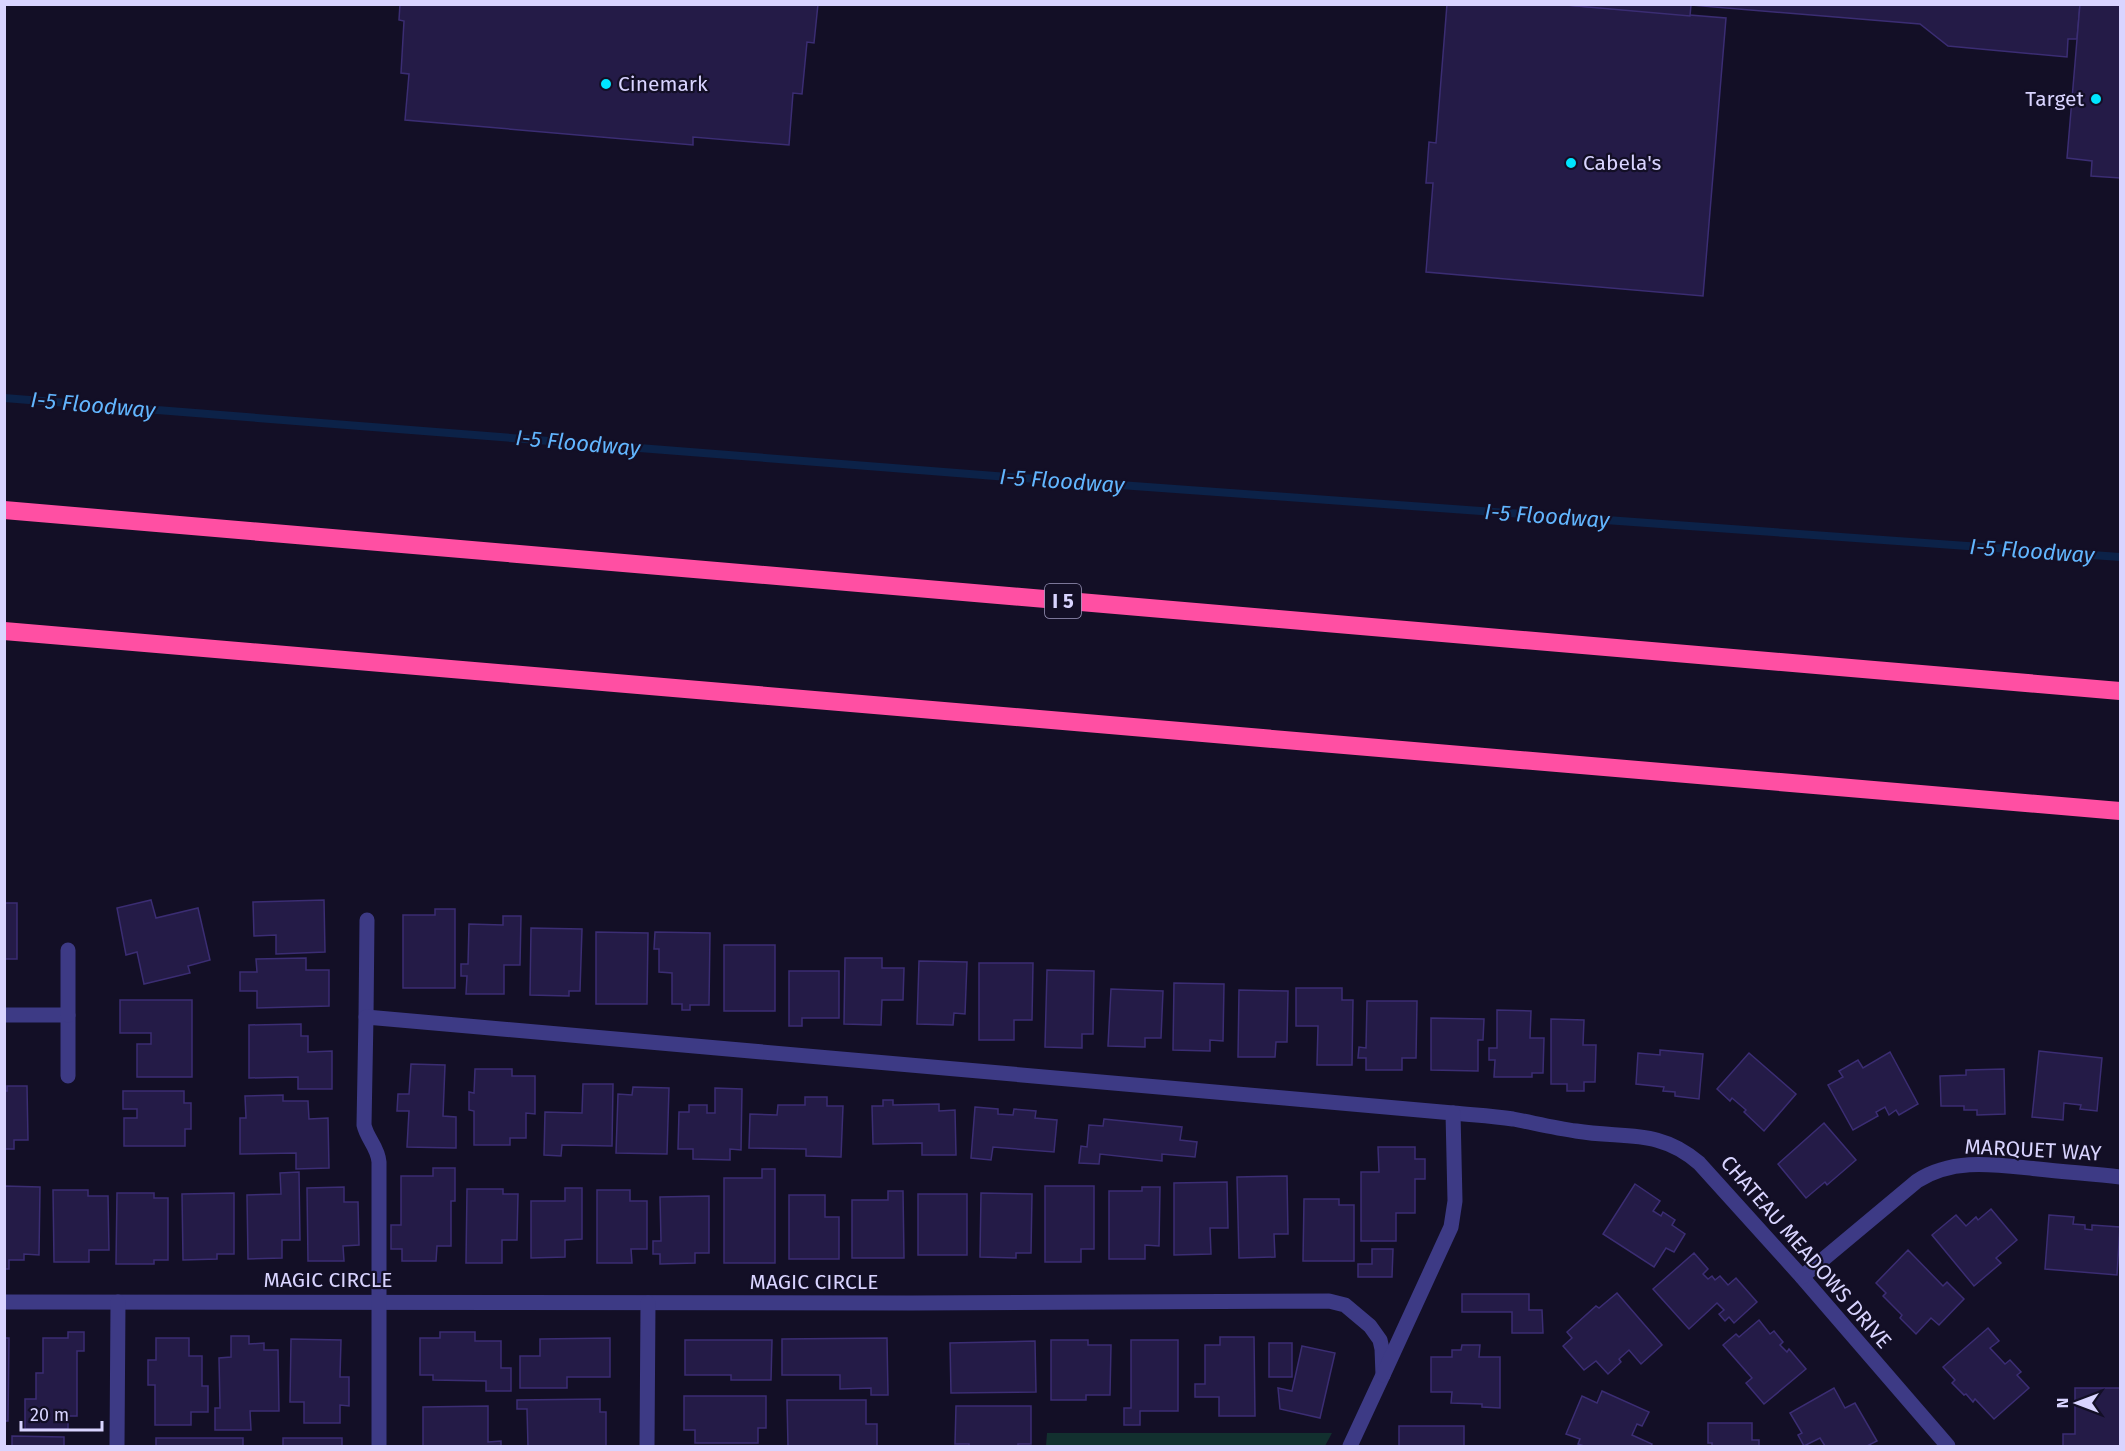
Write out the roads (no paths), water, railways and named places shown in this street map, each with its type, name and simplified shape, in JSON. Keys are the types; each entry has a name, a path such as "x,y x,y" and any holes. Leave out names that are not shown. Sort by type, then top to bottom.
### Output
{"highway":[{"name":"I 5","path":"4,510 2121,691"},
{"path":"4,631 2121,811"}],"street":[{"path":"366,921 364,1125 378,1153 379,1162 379,1446"},
{"path":"68,950 68,1076"},
{"path":"4,1015 68,1015"},
{"name":"CHATEAU MEADOWS DRIVE","path":"366,1017 1453,1113 1510,1119 1579,1132 1660,1140 1688,1153 1699,1163 1948,1446"},
{"path":"1383,1375 1451,1227 1455,1201 1453,1113"},
{"name":"MARQUET WAY","path":"1802,1278 1917,1181 1934,1171 1959,1166 1990,1165 2121,1177"},
{"name":"MAGIC CIRCLE","path":"4,1302 1329,1301 1345,1305 1376,1333 1382,1349 1383,1375 1350,1446"},
{"path":"117,1446 118,1302"},
{"path":"647,1446 648,1303"}],"waterway":[{"name":"I-5 Floodway","path":"4,398 1008,477 2120,557"}],"place":[{"name":"Cinemark","path":"606,84"},
{"name":"Target","path":"2096,99"},
{"name":"Cabela's","path":"1571,163"}]}
